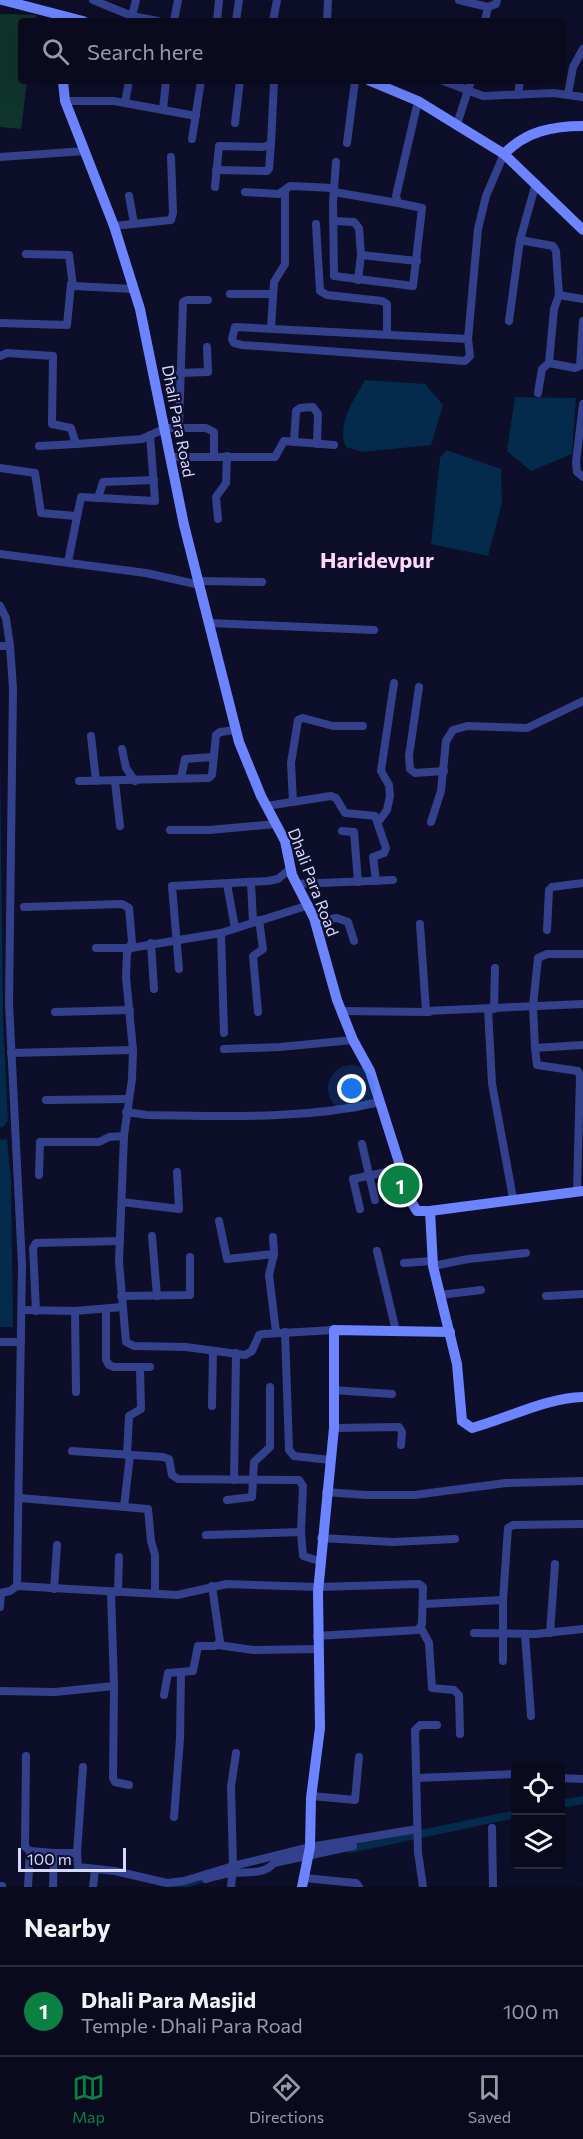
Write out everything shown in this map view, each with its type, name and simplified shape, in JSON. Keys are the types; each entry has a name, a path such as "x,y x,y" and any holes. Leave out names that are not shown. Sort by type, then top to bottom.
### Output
{"street":[{"path":"3,0 31,3 73,18"},
{"path":"93,0 142,18"},
{"path":"132,16 136,0"},
{"path":"175,18 178,0"},
{"path":"218,18 219,0"},
{"path":"236,18 239,0"},
{"path":"274,18 277,0"},
{"path":"327,18 328,0"},
{"path":"459,0 488,7 496,4 497,0"},
{"path":"486,18 488,7"},
{"path":"568,94 573,67 583,49"},
{"name":"Dhali Para Road","path":"63,84 65,101 114,226 140,309 172,457 184,525 247,764 285,841 296,884 309,905 315,921 341,1011 353,1040 370,1071 381,1102 414,1209 430,1211"},
{"path":"125,103 128,84"},
{"path":"163,109 166,84"},
{"path":"192,140 201,84"},
{"path":"235,123 240,84"},
{"path":"216,170 267,171 269,169 274,84"},
{"path":"346,143 355,84"},
{"path":"377,84 418,101 504,154 583,229"},
{"path":"449,84 469,94 483,96 568,94 583,97"},
{"path":"457,124 465,106 471,84"},
{"path":"518,95 520,84"},
{"path":"65,101 125,103 196,116"},
{"path":"398,202 396,196 418,101"},
{"path":"468,339 236,327 232,339 234,343 242,345 465,361 470,356 468,339 477,229 486,196 504,154 522,138 544,130 563,126 583,126"},
{"path":"215,187 219,146 263,147 272,144"},
{"path":"0,157 85,151"},
{"path":"114,226 171,220 171,157"},
{"path":"271,328 275,278 285,264 285,193 290,186 334,190 422,208 413,286 334,276 333,221 334,190 336,162"},
{"path":"509,321 520,240 536,183"},
{"path":"245,192 285,193"},
{"path":"129,196 134,224"},
{"path":"333,221 357,224 360,232 358,280"},
{"path":"316,224 320,291 327,295 382,301 387,304 387,334"},
{"path":"520,240 547,243 555,247 559,295 554,309 549,363 542,369 538,393"},
{"path":"0,323 67,325 71,284 69,255 26,254"},
{"path":"360,255 417,261"},
{"path":"71,284 133,289"},
{"path":"230,294 272,294"},
{"path":"559,295 583,299"},
{"path":"179,427 183,302 208,300"},
{"path":"549,363 575,368 580,366 583,321"},
{"path":"180,374 208,372 207,347"},
{"path":"0,356 7,353 53,356 52,424 71,428 76,444"},
{"path":"583,404 576,462 577,472 583,477"},
{"path":"294,442 296,411 300,408 312,407 318,414 317,444"},
{"path":"39,446 142,440 166,428 179,427 213,430 214,456"},
{"path":"68,562 75,516 81,497 155,501 150,435"},
{"path":"172,457 275,457 278,456 282,442 334,445"},
{"path":"218,519 216,497 226,483 227,456"},
{"path":"0,468 35,473 41,513 75,516"},
{"path":"98,498 103,482 154,480"},
{"path":"0,554 146,573 200,583 261,582"},
{"path":"0,606 6,618 13,688 9,1003 18,1140 22,1310 17,1586"},
{"path":"210,623 374,630"},
{"path":"0,646 10,646"},
{"path":"379,821 387,810 390,796 389,785 381,771 394,683"},
{"path":"419,687 409,756 410,769 415,773 444,771"},
{"path":"431,822 440,800 446,741 453,730 467,726 527,728 583,701"},
{"path":"293,802 291,764 298,720 303,718 333,726 363,726"},
{"path":"79,781 115,782 211,777 218,733 236,729"},
{"path":"91,736 96,782"},
{"path":"122,748 126,768 135,781"},
{"path":"181,778 185,759 213,757"},
{"path":"115,782 120,826"},
{"path":"266,806 334,796 345,813 372,815 379,821 386,848 384,854 373,857 376,881"},
{"path":"170,830 209,830 276,824"},
{"path":"342,831 354,832 358,882"},
{"path":"179,969 172,886 278,879 291,868"},
{"path":"296,884 393,880"},
{"path":"251,882 256,921 263,949 253,956 258,1012"},
{"path":"547,930 549,890 557,886 583,883"},
{"path":"227,884 235,928"},
{"path":"96,948 131,948 221,933 309,905"},
{"path":"24,907 127,906 130,912 131,948 126,959 133,1050 124,1136 120,1242 124,1337 129,1345 249,1354 259,1335 276,1332 334,1330 450,1332"},
{"path":"315,921 338,918 348,922 354,941"},
{"path":"420,924 424,1007 429,1012"},
{"path":"221,933 224,1033"},
{"path":"151,943 154,989"},
{"path":"583,954 540,955 533,1006 537,1065 571,1068 578,1071 580,1076 580,1191 513,1198 430,1211 433,1264 457,1364 459,1405 462,1421 466,1426 472,1428 506,1419 550,1401 583,1397"},
{"path":"495,968 491,1009 492,1084 513,1198"},
{"path":"341,1011 429,1012 583,1004"},
{"path":"55,1012 129,1010"},
{"path":"224,1049 280,1047 353,1040"},
{"path":"535,1048 583,1045"},
{"path":"12,1053 133,1050"},
{"path":"46,1100 128,1099"},
{"path":"126,1112 147,1115 288,1116 330,1113 381,1102"},
{"path":"39,1175 40,1142 99,1142 109,1137 124,1136"},
{"path":"362,1144 375,1200"},
{"path":"360,1209 353,1181 355,1177 401,1169"},
{"path":"122,1202 179,1209 177,1172"},
{"path":"219,1221 227,1259 274,1254"},
{"path":"152,1236 157,1296"},
{"path":"273,1237 274,1254 269,1275 276,1332"},
{"path":"36,1311 33,1248 36,1243 120,1242"},
{"path":"377,1251 396,1331"},
{"path":"404,1263 433,1264 526,1253"},
{"path":"121,1296 190,1295 190,1257"},
{"path":"440,1295 481,1290"},
{"path":"546,1296 583,1294"},
{"path":"22,1310 75,1311 122,1307"},
{"path":"106,1309 106,1359 109,1365 150,1367"},
{"path":"75,1311 76,1392"},
{"path":"334,1330 334,1428 321,1538 318,1587 320,1728 312,1796 309,1853 303,1883 356,1883 359,1887"},
{"path":"285,1332 289,1450 294,1456 330,1460"},
{"path":"0,1342 21,1342"},
{"path":"213,1351 213,1406"},
{"path":"234,1480 236,1353"},
{"path":"124,1507 129,1455 129,1416 140,1411 141,1406 140,1367"},
{"path":"227,1500 251,1498 256,1458 266,1453 270,1447 270,1387"},
{"path":"333,1390 392,1394"},
{"path":"334,1428 399,1427 402,1432 401,1445"},
{"path":"72,1451 169,1459 172,1474 178,1479 302,1482 303,1556 320,1561"},
{"path":"326,1492 365,1496 414,1495 506,1483 583,1481"},
{"path":"20,1498 146,1507 150,1511 150,1535 155,1555 155,1592"},
{"path":"503,1661 502,1600 508,1528 513,1525 583,1524"},
{"path":"206,1534 301,1532"},
{"path":"321,1538 393,1542 455,1539"},
{"path":"54,1589 57,1545"},
{"path":"119,1557 114,1592 112,1778 115,1782 129,1785"},
{"path":"550,1633 555,1564"},
{"path":"0,1607 1,1593 10,1592 17,1586 187,1594 212,1586 268,1584 318,1587 419,1584 423,1587 424,1605 421,1628 429,1643 432,1688 454,1690 459,1695 460,1734"},
{"path":"212,1586 220,1638 218,1645"},
{"path":"424,1605 502,1600"},
{"path":"317,1636 413,1631 421,1628"},
{"path":"474,1633 525,1634 583,1629"},
{"path":"525,1634 531,1716"},
{"path":"164,1695 166,1675 193,1671 198,1646 218,1645 253,1650 318,1649"},
{"path":"174,1817 180,1739 181,1673"},
{"path":"0,1691 56,1692 114,1686"},
{"path":"423,1887 417,1832 415,1730 420,1725 437,1725"},
{"path":"231,1887 233,1869 231,1787 236,1753"},
{"path":"26,1756 24,1841 30,1851 28,1887"},
{"path":"312,1796 355,1800 360,1757"},
{"path":"83,1767 78,1867 127,1873 167,1883 417,1832"},
{"path":"417,1778 511,1774"},
{"path":"565,1778 583,1779"},
{"path":"492,1828 493,1887"},
{"path":"30,1851 77,1853"},
{"path":"53,1887 54,1853"},
{"path":"93,1887 94,1869"},
{"path":"175,1887 233,1869"}],"green space":[{"path":"0,14 36,15 36,18 18,18 18,84 27,84 21,129 0,127"}],"water":[{"path":"365,380 425,384 443,405 431,445 363,452 346,447 343,438 345,421"},
{"path":"515,397 576,398 572,454 531,471 507,451"},
{"path":"446,450 501,469 502,503 488,556 431,544 440,458"},
{"path":"0,760 3,1018 8,1120 3,1127 0,1127"},
{"path":"7,1139 11,1181 13,1327 0,1327 0,1140"}],"waterway":[{"path":"565,1803 583,1800"},
{"path":"349,1849 511,1815"},
{"path":"173,1887 212,1876"}],"place":[{"name":"Dhali Para Masjid","path":"400,1185"}],"district":[{"name":"Haridevpur","path":"377,559"}]}
